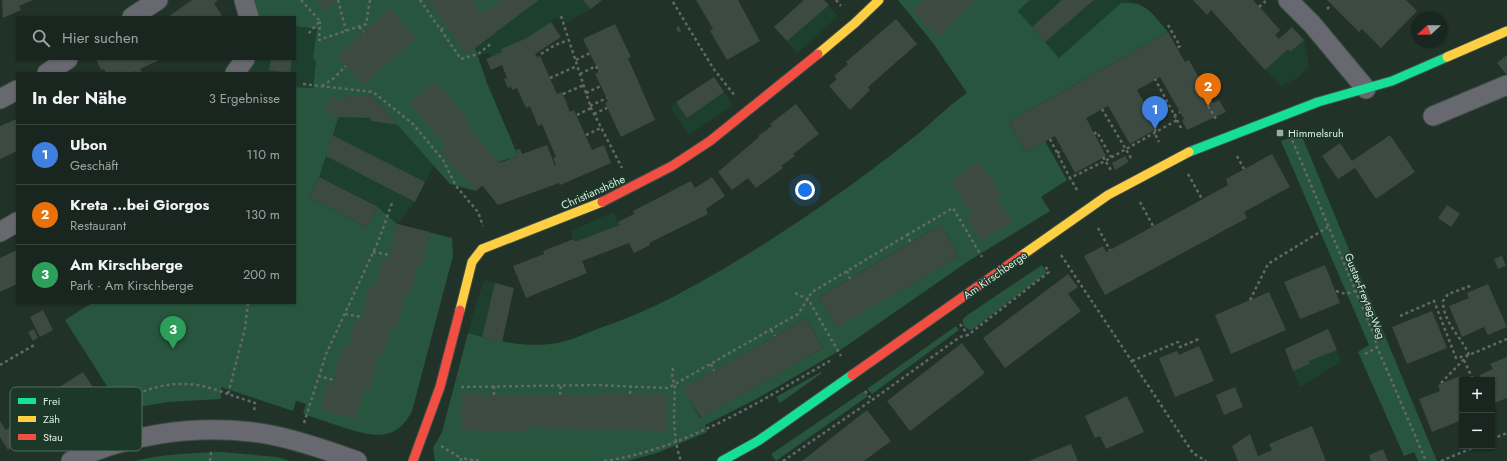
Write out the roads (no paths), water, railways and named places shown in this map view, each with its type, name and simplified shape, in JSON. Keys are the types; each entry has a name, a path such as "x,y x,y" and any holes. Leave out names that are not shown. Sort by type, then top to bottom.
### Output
{"street":[{"path":"134,16 158,0"},
{"name":"Christianshöhe","path":"413,461 440,387 472,262 482,249 491,244 570,216 632,188 691,154 749,111 855,23 879,0"},
{"path":"1288,0 1312,24 1366,89 1392,81 1507,31"},
{"path":"48,72 66,60"},
{"path":"236,72 244,60"},
{"path":"1433,116 1507,85"},
{"name":"Am Kirschberge","path":"722,461 758,441 1108,195 1178,156 1318,102 1366,89"},
{"path":"0,99 16,91"},
{"path":"0,232 16,223"},
{"path":"142,438 161,434 216,430 253,432 299,443 357,461"},
{"path":"75,459 96,451"}],"place":[{"name":"Kreta ...bei Giorgos","path":"1208,106"},
{"name":"Ubon","path":"1155,129"},
{"name":"Himmelsruh","path":"1280,133"},
{"name":"Am Kirschberge","path":"173,349"}]}
